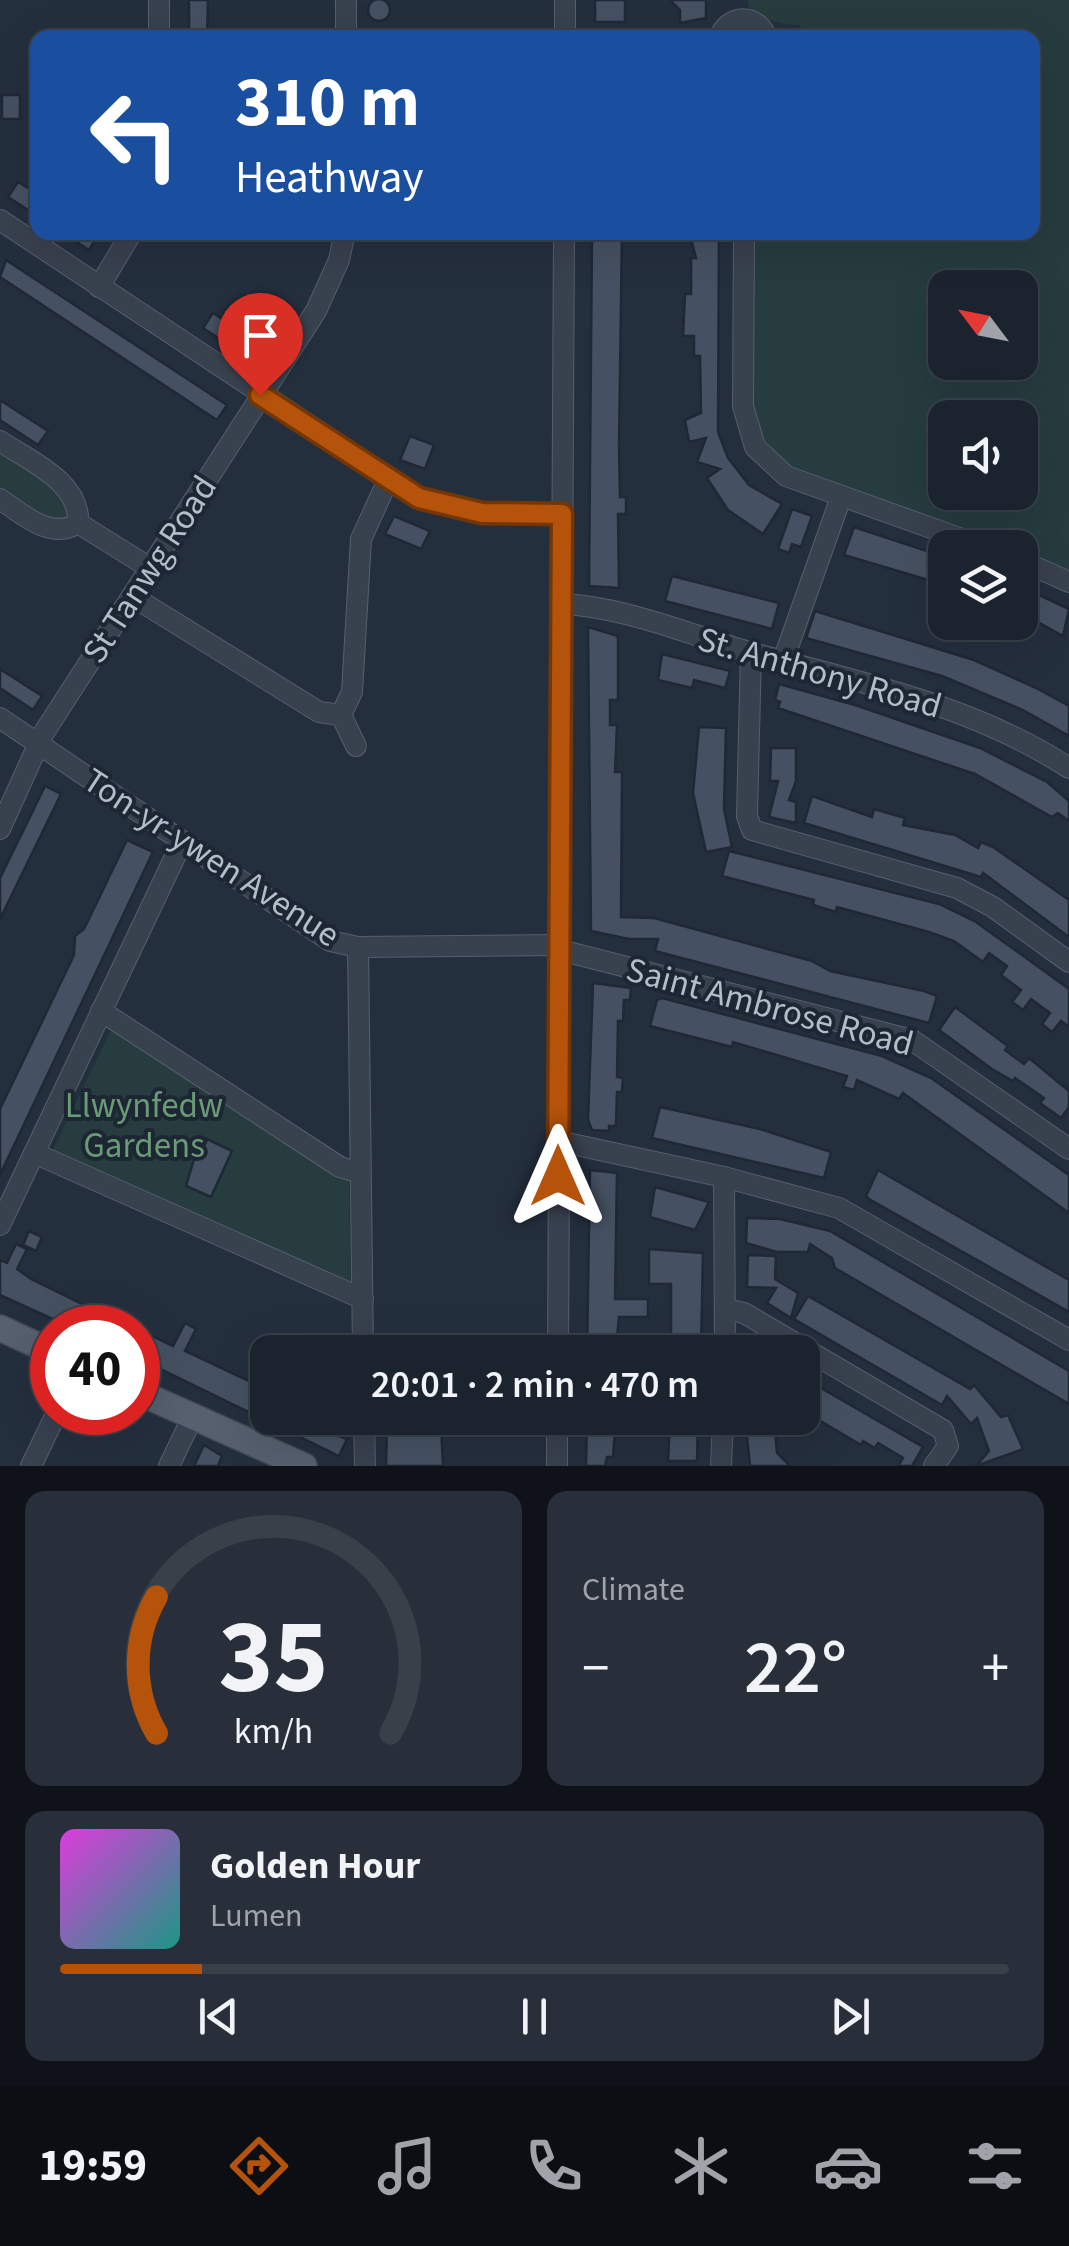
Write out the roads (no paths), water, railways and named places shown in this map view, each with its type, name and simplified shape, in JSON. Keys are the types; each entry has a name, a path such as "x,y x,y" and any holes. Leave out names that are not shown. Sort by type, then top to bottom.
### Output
{"main road":[{"path":"2,1333 30,1344"},
{"path":"160,1402 304,1466"}],"street":[{"path":"158,30 159,0"},
{"path":"346,0 346,30"},
{"path":"565,0 565,30"},
{"path":"724,30 744,9 762,30"},
{"path":"0,220 419,498 469,512 562,514"},
{"path":"99,287 127,240"},
{"name":"St Tanwg Road","path":"0,829 39,744 324,296 342,240"},
{"path":"558,1335 564,240"},
{"path":"744,240 743,406 748,432 774,468 935,530"},
{"path":"0,441 63,484 76,506 78,523"},
{"path":"341,715 352,692 362,539 388,480"},
{"path":"784,658 841,497"},
{"path":"0,499 47,528 69,528 78,523"},
{"path":"78,523 150,568"},
{"path":"1038,568 1069,582"},
{"path":"132,596 318,712 341,715"},
{"name":"St. Anthony Road","path":"561,604 784,658 986,723 1069,768"},
{"path":"751,652 747,816 752,830 957,888 993,907 1069,962"},
{"path":"341,715 356,746"},
{"name":"Ton-yr-ywen Avenue","path":"0,718 318,933 340,944 560,948"},
{"path":"0,1225 182,842"},
{"path":"358,947 363,1335"},
{"name":"Saint Ambrose Road","path":"560,948 912,1040 1069,1150"},
{"path":"101,1011 340,1167 360,1173"},
{"path":"558,1141 724,1177 839,1208 1069,1340"},
{"path":"34,1154 362,1300"},
{"path":"724,1177 725,1335"},
{"path":"726,1309 744,1313 943,1430 948,1446 934,1466"},
{"path":"169,1466 193,1416"},
{"path":"32,1466 46,1435"},
{"path":"364,1435 365,1466"},
{"path":"557,1466 558,1435"},
{"path":"721,1466 722,1435"}],"park label":[{"name":"Llwynfedw Gardens","path":"144,1125"}]}
